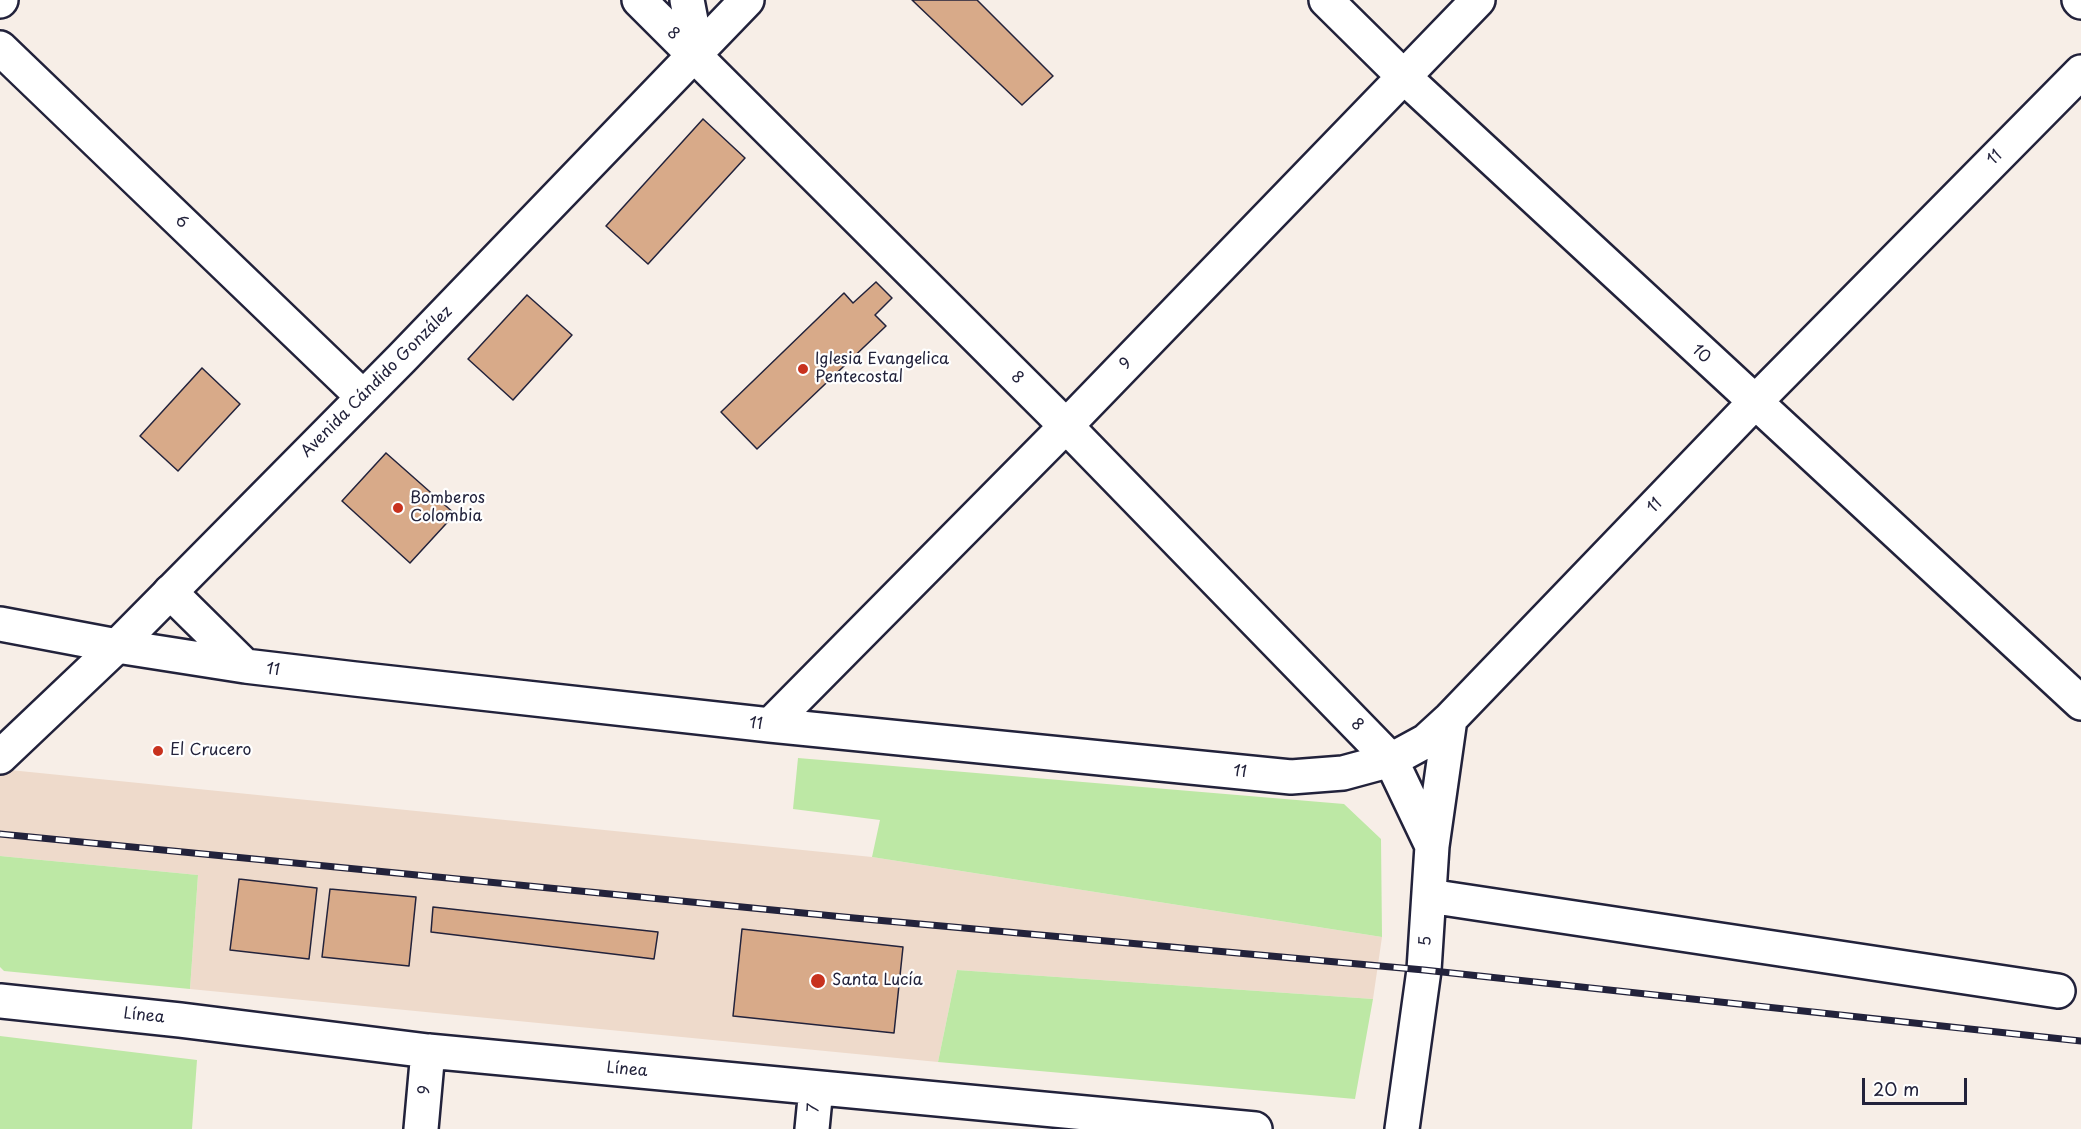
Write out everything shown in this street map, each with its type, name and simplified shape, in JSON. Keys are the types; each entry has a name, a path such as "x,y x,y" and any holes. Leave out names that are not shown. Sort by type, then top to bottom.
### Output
{"street":[{"name":"8","path":"639,0 1066,426 1391,760"},
{"path":"687,0 693,31 694,55"},
{"name":"Avenida Cándido González","path":"0,757 117,646 402,358 747,0"},
{"name":"10","path":"1326,0 1403,76 1754,403 2081,702"},
{"name":"9","path":"770,725 1066,426 1478,0"},
{"name":"6","path":"0,48 362,396"},
{"name":"11","path":"117,646 245,666 770,725 1291,777 1343,773 1391,760 1426,741 1450,719 1754,403 2081,72"},
{"path":"170,592 245,666"},
{"path":"0,624 117,646"},
{"path":"1432,846 1450,719"},
{"name":"5","path":"1391,760 1432,846 1424,970 1402,1129"},
{"path":"1429,896 2058,991"},
{"name":"Línea","path":"0,1001 180,1020 428,1051 1255,1129"},
{"name":"9","path":"421,1129 428,1051"},
{"name":"7","path":"812,1129 816,1088"}],"shaded area":[{"path":"0,769 872,857 1382,937 1373,999 957,970 938,1062 190,989 198,875 0,856"}],"green space":[{"path":"798,758 1344,804 1381,839 1382,937 872,857 880,820 793,809"},
{"path":"0,856 198,875 190,989 4,971 0,967"},
{"path":"957,970 1373,999 1355,1099 938,1062"},
{"path":"0,1036 197,1060 192,1129 0,1129"}],"building":[{"path":"912,0 977,0 1053,76 1022,105"},
{"path":"703,119 745,158 648,264 606,226"},
{"name":"Iglesia Evangelica Pentecostal","path":"876,282 892,298 875,315 886,326 757,449 721,412 844,293 853,303"},
{"path":"527,295 572,335 513,400 468,359"},
{"path":"202,368 240,404 178,471 140,436"},
{"name":"Bomberos Colombia","path":"386,453 455,514 410,563 342,501"},
{"path":"239,879 317,888 309,959 230,950"},
{"path":"330,889 416,897 409,966 322,957"},
{"path":"433,907 658,932 654,959 431,932"},
{"name":"Santa Lucía","path":"742,929 903,947 894,1033 733,1016"}],"railway":[{"path":"0,834 854,918 1424,970 2081,1041"}],"place":[{"name":"Iglesia Evangelica Pentecostal","path":"803,369"},
{"name":"Bomberos Colombia","path":"398,508"},
{"name":"El Crucero","path":"158,751"},
{"name":"Santa Lucía","path":"818,981"}]}
